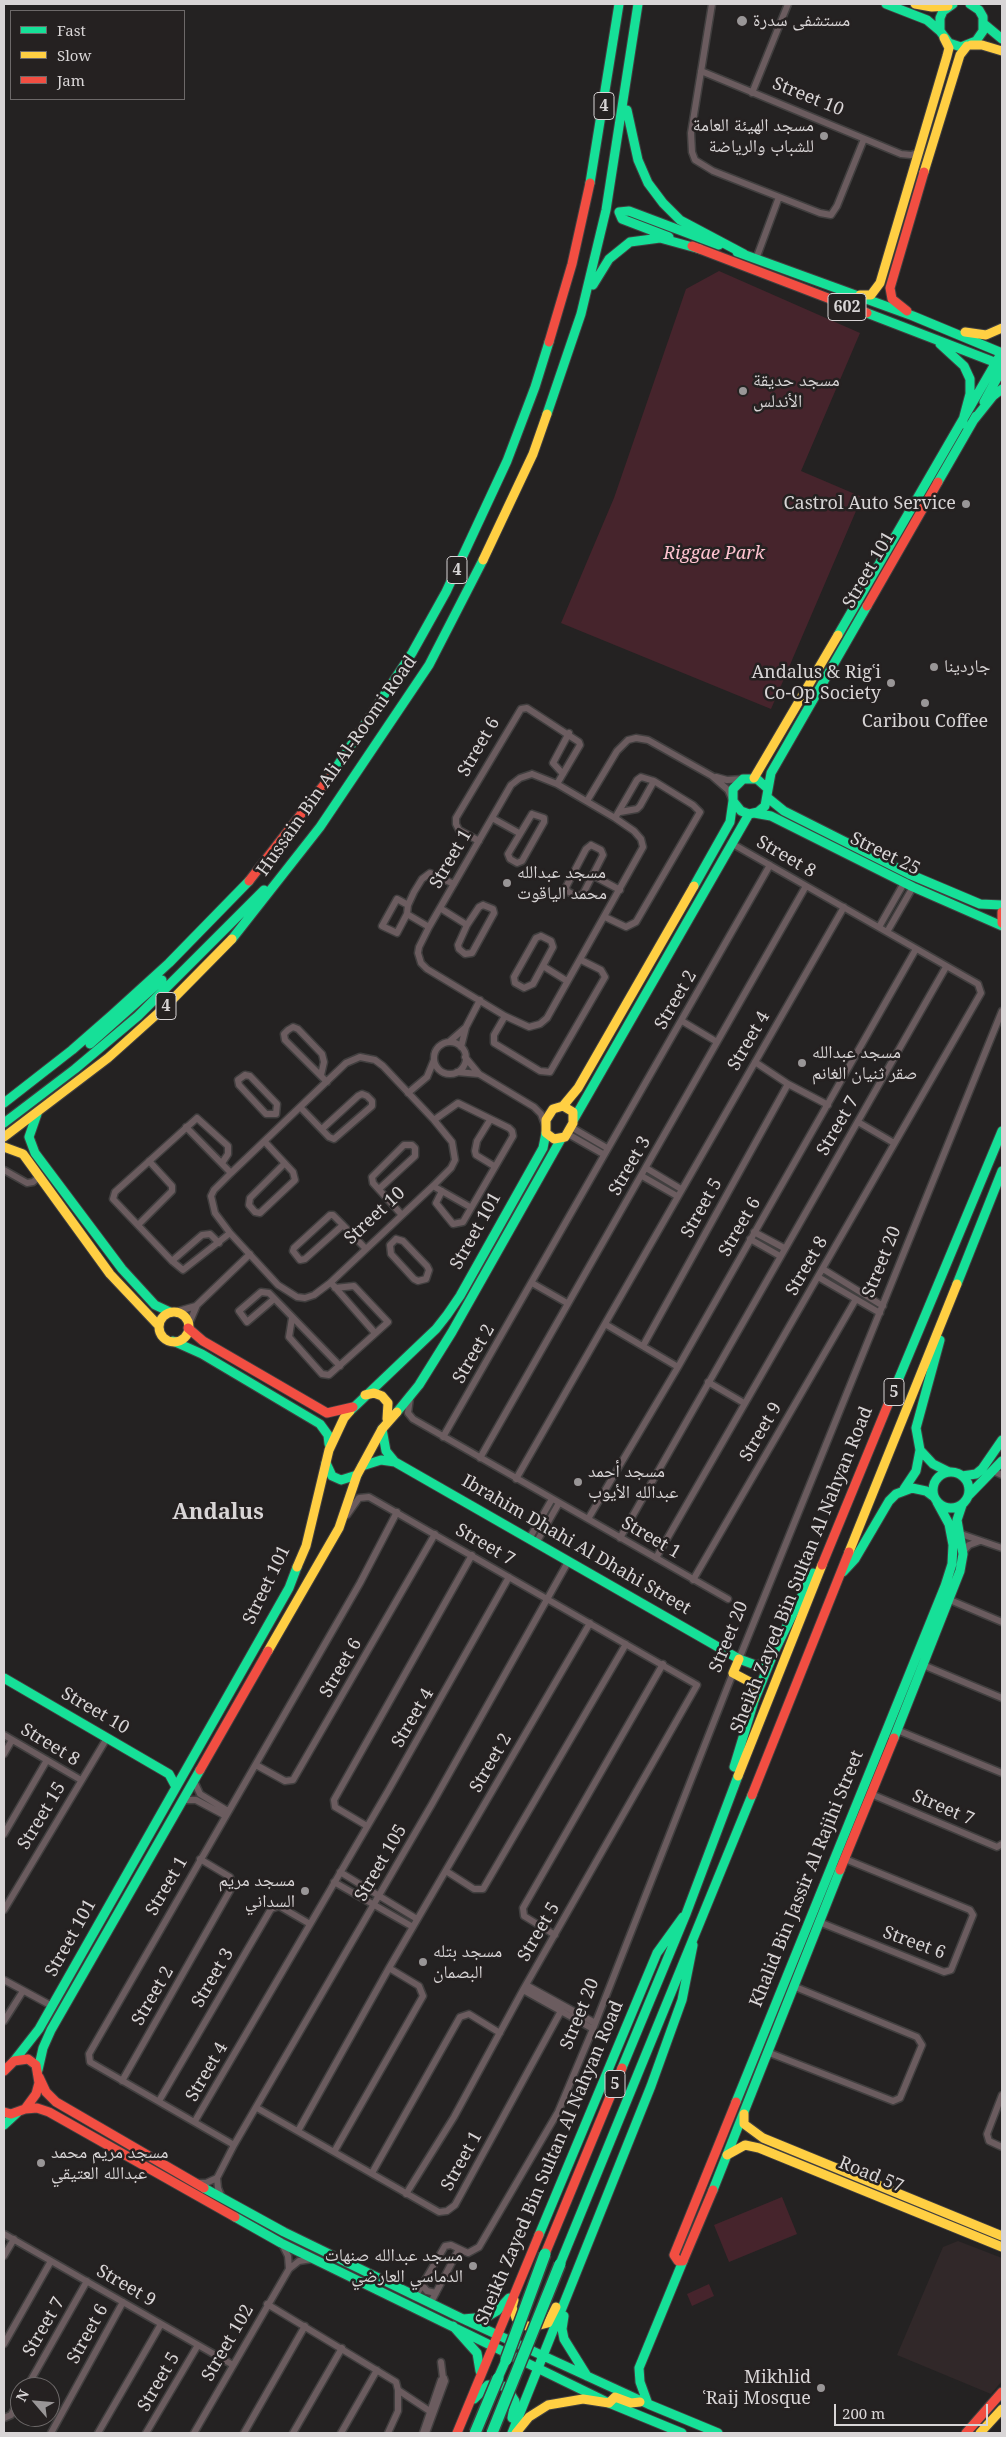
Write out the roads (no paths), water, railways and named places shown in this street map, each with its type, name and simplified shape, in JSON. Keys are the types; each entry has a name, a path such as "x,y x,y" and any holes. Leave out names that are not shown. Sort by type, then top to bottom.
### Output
{"main road":[{"name":"Hussain Bin Ali Al-Roomi Road","path":"4,1103 72,1050 140,991 242,889 325,785 372,717 412,653 446,592 507,460 534,387 572,264 595,161 619,4"},
{"name":"Hussain Bin Ali Al-Roomi Road","path":"4,1137 95,1069 173,1000 251,917 304,849 362,767 429,665 452,623 533,454 581,314 606,210 638,4"},
{"path":"886,4 927,20 954,46 982,44 1002,50"},
{"path":"915,4 932,7 950,5"},
{"path":"845,293 868,296 878,288 948,56 949,48 942,35 940,18 950,5"},
{"path":"976,6 984,24 991,32 1002,39"},
{"path":"913,316 894,302 890,288 960,55 980,36 984,24"},
{"path":"625,88 627,119 632,142 648,183 663,203 680,220 744,254"},
{"name":"602","path":"629,211 845,293 913,316 939,327 1001,359 837,304 622,219 619,216 619,212 629,211"},
{"path":"581,314 598,274 609,259 630,242 660,238 700,249"},
{"path":"939,327 951,327 970,334 983,336 1002,328"},
{"path":"934,338 961,362 969,374 970,394 962,424"},
{"name":"Street 101","path":"767,793 771,773 778,760 974,422 1001,359"},
{"name":"Street 101","path":"748,778 1001,359"},
{"path":"974,422 993,396 1002,389"},
{"path":"748,778 760,780 767,793 762,810 751,814 740,811 732,800 733,789 748,778"},
{"name":"Street 25","path":"767,793 784,811 909,874 983,905 1002,905"},
{"name":"Street 101","path":"21,2111 36,2094 43,2048 94,1943 176,1787 280,1605 304,1553 329,1450 338,1428 353,1407 436,1329 460,1296 499,1250 569,1130 638,994 726,830 730,822 732,800"},
{"name":"Street 101","path":"651,971 751,814"},
{"name":"Street 25","path":"751,814 771,816 909,885 1002,925"},
{"path":"4,1123 75,1070 157,999 304,849"},
{"path":"4,1110 59,1069 144,997 218,923 242,889"},
{"path":"1002,912 1002,925"},
{"name":"Street 101","path":"4,2071 36,2034 183,1800 339,1528 360,1470 384,1425 412,1394 452,1332 478,1275 489,1243 543,1148 547,1116 578,1088 638,994"},
{"path":"546,1129 554,1139 569,1130 570,1109 558,1108"},
{"path":"38,1112 29,1137 44,1174 110,1274 159,1326 163,1336 202,1354 320,1424 328,1435 329,1450"},
{"name":"Sheikh Zayed Bin Sultan Al Nahyan Road","path":"476,2433 545,2254 686,1914 728,1801 839,1523 1002,1131"},
{"path":"4,1147 23,1154 44,1174 122,1269 155,1305 185,1318 188,1327 203,1342 327,1413 353,1407"},
{"name":"Sheikh Zayed Bin Sultan Al Nahyan Road","path":"492,2433 693,1942 1002,1171"},
{"path":"489,1243 491,1249 499,1250"},
{"path":"836,1582 854,1559 889,1501 904,1489 916,1471 920,1450 916,1428 954,1292"},
{"path":"159,1326 160,1318 172,1312"},
{"path":"173,1341 184,1339 188,1327"},
{"path":"365,1395 374,1392 382,1396 388,1403 389,1412 384,1425 386,1451 395,1462"},
{"path":"920,1450 933,1464 962,1476 976,1474 982,1469 1002,1440"},
{"path":"326,1462 327,1469 332,1476 341,1480 350,1479 360,1470 381,1460 395,1462"},
{"path":"904,1489 918,1488 949,1508 965,1501 998,1473 1002,1461"},
{"name":"Ibrahim Dhahi Al Dhahi Street","path":"395,1462 739,1659 752,1665 760,1666 774,1652"},
{"path":"935,1500 932,1490 937,1478 949,1472"},
{"path":"962,1476 967,1482 965,1501"},
{"name":"Khalid Bin Jassir Al Rajihi Street","path":"683,2261 677,2260 674,2254 851,1831 945,1586 952,1564 953,1545 949,1524 935,1500"},
{"name":"Khalid Bin Jassir Al Rajihi Street","path":"857,1816 871,1794 960,1571 963,1552 962,1534 958,1520 965,1501"},
{"path":"728,1801 734,1767 754,1701 774,1652 839,1523"},
{"path":"280,1605 281,1611 290,1614"},
{"path":"264,1633 271,1633 276,1640"},
{"name":"Street 20","path":"733,1673 739,1659"},
{"path":"733,1673 750,1682 754,1690 754,1701"},
{"name":"Street 10","path":"4,1678 169,1774"},
{"path":"176,1787 169,1774 184,1773"},
{"name":"Khalid Bin Jassir Al Rajihi Street","path":"644,2403 648,2399 640,2382 639,2368 727,2156 845,1858 851,1831"},
{"name":"Sheikh Zayed Bin Sultan Al Nahyan Road","path":"458,2433 557,2189 658,1953 686,1914"},
{"name":"Sheikh Zayed Bin Sultan Al Nahyan Road","path":"512,2433 651,2086 676,2017 692,1964 693,1942"},
{"path":"14,2061 28,2059 39,2074 46,2092 56,2102 177,2173 453,2326 495,2340 514,2343 644,2403 718,2433"},
{"path":"4,2112 37,2108 49,2112 314,2260 415,2297 463,2319 495,2340 511,2355 609,2403 682,2433"},
{"name":"Road 57","path":"744,2110 744,2124 761,2143 1002,2247"},
{"path":"4,2125 21,2111"},
{"name":"Road 57","path":"727,2156 736,2148 761,2143 1002,2236"},
{"path":"147,2168 146,2163 150,2161 177,2173"},
{"path":"557,2189 513,2302 516,2318 526,2326 543,2326 551,2318 603,2203"},
{"path":"463,2319 487,2317 497,2311 515,2291"},
{"path":"566,2302 562,2329 564,2339 587,2376"},
{"path":"453,2326 477,2353 480,2375"},
{"path":"458,2433 478,2394 483,2388 493,2384 507,2388 515,2401 515,2411 507,2433"},
{"path":"966,2433 1002,2392"},
{"path":"609,2403 615,2397 631,2403 644,2403"},
{"path":"516,2433 529,2417 548,2405 564,2400 583,2399 609,2403"},
{"path":"980,2433 1002,2409"}],"street":[{"path":"712,4 690,143 696,160 713,171 826,216 831,215 837,206 864,139"},
{"path":"752,93 788,4"},
{"name":"Street 10","path":"700,72 901,154 911,155 920,152"},
{"name":"Street 10","path":"901,154 914,168"},
{"path":"756,260 779,197"},
{"name":"Street 6","path":"479,841 459,830 456,818 517,713 521,709 527,708 569,733"},
{"path":"557,784 563,774 580,745 578,738 569,733 553,763 563,774"},
{"path":"587,801 617,751 628,740 636,738 648,740 712,776 728,790 732,800"},
{"name":"Street 1","path":"532,774 557,784 587,801 634,831 641,839 643,847 620,890 547,1018 540,1024 529,1027 505,1016 427,969 421,963 419,947 479,841 511,785 520,778 532,774"},
{"path":"712,776 727,780 748,778"},
{"path":"605,916 626,927 636,922 700,812 693,805 645,777 637,780 615,818"},
{"path":"620,812 637,809 654,782"},
{"path":"532,814 544,818 544,822 522,861 518,863 510,859 508,854 519,833 532,814"},
{"path":"492,818 519,833"},
{"name":"Street 8","path":"656,1558 981,993 978,984 731,843"},
{"path":"592,845 604,852 592,875 583,894 580,896 566,889 586,849 592,845"},
{"name":"Street 2","path":"443,1437 770,865"},
{"path":"408,905 397,899 382,926 397,933 407,914 408,905 427,873 430,872 454,884"},
{"path":"592,875 620,890"},
{"path":"879,927 909,885"},
{"path":"887,932 909,885"},
{"name":"Street 3","path":"480,1458 806,886"},
{"path":"483,905 494,909 494,913 472,952 465,954 459,949 458,945 467,924 479,907 483,905"},
{"name":"Street 4","path":"516,1479 844,907"},
{"path":"440,908 467,924"},
{"path":"407,914 429,927"},
{"path":"541,936 551,941 553,947 543,966 533,984 528,988 515,983 514,977 536,938 541,936"},
{"name":"Street 6","path":"588,1519 678,1366 916,949"},
{"path":"505,1016 494,1035 494,1043 540,1071 550,1072 605,977 601,970 581,960"},
{"path":"543,966 567,981"},
{"name":"Street 7","path":"620,1538 946,967"},
{"path":"480,1000 466,1027 461,1047 465,1057 479,1074 534,1107 541,1114 546,1129"},
{"name":"Street 20","path":"739,1659 1002,1011"},
{"path":"682,1021 717,1042"},
{"path":"320,1075 324,1062 322,1054 298,1029 293,1027 288,1030 284,1034 285,1040 320,1075 327,1082"},
{"path":"427,1077 436,1050 448,1043 466,1027"},
{"path":"448,1043 461,1047"},
{"path":"458,1072 464,1066 465,1057"},
{"name":"Street 10","path":"369,1058 383,1066 408,1093 452,1142 455,1154 451,1168 384,1232 364,1248 333,1285 305,1298 291,1295 278,1284 230,1233 215,1213 211,1196 231,1173 354,1059 369,1058"},
{"path":"434,1060 437,1068 444,1073"},
{"path":"755,1062 788,1084 828,1104"},
{"path":"408,1093 427,1077 458,1072 479,1074"},
{"path":"276,1114 266,1114 239,1085 238,1080 240,1076 250,1076 277,1104 276,1114 284,1123"},
{"name":"Street 5","path":"642,1346 788,1084"},
{"path":"302,1108 329,1137 338,1138 372,1106 372,1101 362,1094 322,1129"},
{"path":"434,1120 458,1103 509,1128 513,1136 462,1222 453,1224 436,1204 442,1191"},
{"path":"534,1107 558,1108"},
{"path":"222,1163 228,1154 228,1146 200,1119 193,1120 113,1196 116,1204 180,1269 187,1270 230,1233"},
{"path":"490,1120 474,1151 476,1155 494,1166"},
{"path":"858,1122 894,1143"},
{"path":"186,1127 231,1173"},
{"path":"569,1130 605,1151"},
{"path":"265,1142 293,1172 295,1180 260,1213 255,1212 249,1205 250,1198 284,1164"},
{"path":"379,1189 415,1156 415,1148 412,1145 404,1145 374,1173 372,1180 379,1189 401,1214"},
{"path":"138,1225 172,1191 172,1186 149,1161"},
{"path":"646,1168 681,1189"},
{"path":"4,1170 27,1183 33,1182 44,1174"},
{"path":"642,1176 677,1196"},
{"path":"433,1186 470,1207"},
{"path":"343,1225 305,1259 300,1260 293,1251 330,1215 343,1225 364,1248"},
{"path":"384,1232 392,1241"},
{"path":"754,1232 784,1248"},
{"path":"172,1261 202,1234 210,1234 219,1243"},
{"path":"399,1239 402,1241 427,1266 429,1270 426,1278 418,1282 391,1254 390,1245 392,1241 399,1239"},
{"path":"750,1239 780,1256"},
{"path":"188,1327 197,1305 250,1254"},
{"path":"823,1269 883,1306"},
{"path":"818,1277 880,1313"},
{"path":"532,1283 567,1303"},
{"path":"269,1293 278,1284"},
{"path":"333,1285 375,1333"},
{"path":"292,1318 289,1337 322,1374 330,1375 375,1333 387,1325 387,1319 354,1286 333,1285"},
{"path":"274,1299 247,1322 244,1321 239,1311 240,1309 261,1292 269,1293 340,1366"},
{"name":"Street 9","path":"693,1580 856,1299"},
{"path":"172,1312 197,1305"},
{"path":"605,1324 678,1366"},
{"path":"708,1382 744,1403"},
{"name":"Street 1","path":"412,1394 408,1404 410,1416 443,1437 728,1599"},
{"name":"Street 7","path":"339,1528 353,1504 361,1496 369,1497 697,1685"},
{"path":"533,1541 552,1499"},
{"path":"533,1541 559,1503"},
{"name":"Street 1","path":"234,2145 90,2062 89,2054 360,1583 397,1512"},
{"name":"Street 6","path":"256,1765 285,1781 293,1780 435,1534"},
{"path":"962,1534 1002,1548"},
{"path":"963,1552 973,1542 982,1541"},
{"path":"367,1826 335,1807 334,1800 472,1555"},
{"name":"Street 105","path":"217,2178 234,2145 374,1905 568,1562"},
{"name":"Street 4","path":"195,2121 510,1577"},
{"path":"950,1600 1002,1622"},
{"name":"Street 2","path":"298,2131 417,1919 590,1623"},
{"path":"446,1871 474,1889 482,1889 626,1644"},
{"path":"555,1935 524,1916 523,1908 662,1664"},
{"path":"923,1665 1002,1698"},
{"name":"Street 20","path":"415,2297 445,2246 451,2245 471,2252 480,2244 558,2112 594,2026 733,1673"},
{"name":"Street 5","path":"406,2194 454,2117 524,1987 697,1685"},
{"path":"896,1730 1002,1773"},
{"name":"Street 8","path":"4,1735 81,1780"},
{"name":"Street 15","path":"4,1910 107,1738"},
{"path":"4,1754 12,1740"},
{"path":"4,1834 47,1760"},
{"path":"194,1781 195,1787 200,1794 227,1814"},
{"name":"Street 7","path":"871,1794 997,1847 1002,1844"},
{"path":"183,1800 196,1800 227,1814"},
{"name":"Street 6","path":"819,1922 944,1972 951,1970 973,1915 970,1910 845,1858"},
{"name":"Street 2","path":"122,2081 232,1887 230,1877 200,1859"},
{"path":"340,1872 417,1919"},
{"path":"334,1882 413,1926"},
{"name":"Street 3","path":"159,2101 271,1909 279,1906 310,1924"},
{"path":"334,2152 423,1996 419,1986 389,1968"},
{"path":"4,1980 52,2006"},
{"path":"767,2052 893,2101 900,2098 922,2045 917,2037 793,1986"},
{"path":"524,1987 594,2026"},
{"path":"524,1987 561,2011 594,2026"},
{"path":"4,2021 23,1991"},
{"name":"Street 1","path":"257,2108 439,2212 447,2211 455,2205 561,2011"},
{"path":"372,2173 460,2017 469,2014 500,2033"},
{"path":"1002,2095 987,2134 989,2141 1002,2147"},
{"path":"195,2183 206,2183 217,2178 222,2198"},
{"name":"Street 9","path":"4,2234 233,2365"},
{"path":"4,2256 14,2239"},
{"path":"281,2243 288,2256 289,2269"},
{"path":"430,2304 459,2249"},
{"path":"289,2269 299,2261 314,2260"},
{"path":"4,2344 51,2261"},
{"name":"Street 102","path":"194,2433 289,2269"},
{"name":"Street 7","path":"33,2377 87,2281"},
{"path":"422,2285 428,2291 436,2293"},
{"name":"Street 6","path":"51,2433 123,2302"},
{"path":"267,2304 394,2379 398,2390 397,2416 388,2433"},
{"path":"98,2433 161,2324"},
{"path":"244,2433 305,2326"},
{"name":"Street 5","path":"146,2433 198,2345"},
{"path":"292,2433 342,2348"},
{"path":"424,2433 445,2381 441,2362"},
{"path":"341,2433 377,2370"},
{"path":"424,2433 443,2378"},
{"path":"398,2390 430,2412"}],"place":[{"name":"مستشفى سدرة","path":"742,21"},
{"name":"مسجد الهيئة العامة للشباب والرياضة","path":"824,136"},
{"name":"مسجد حديقة الأندلس","path":"743,391"},
{"name":"Castrol Auto Service","path":"966,504"},
{"name":"جاردينا","path":"934,667"},
{"name":"Andalus & Rigʿi Co-Op Society","path":"891,683"},
{"name":"Caribou Coffee","path":"925,703"},
{"name":"مسجد عبدالله محمد الياقوت","path":"507,883"},
{"name":"مسجد عبدالله صقر ثنيان الغانم","path":"802,1063"},
{"name":"مسجد أحمد عبدالله الأيوب","path":"578,1482"},
{"name":"مسجد مريم السداني","path":"305,1891"},
{"name":"مسجد بتله البصمان","path":"423,1962"},
{"name":"مسجد مريم محمد عبدالله العتيقي","path":"41,2163"},
{"name":"مسجد عبدالله صنهات الدماسي العارضي","path":"473,2266"},
{"name":"Mikhlid ʿRaij Mosque","path":"821,2388"}],"district":[{"name":"Andalus","path":"218,1513"}],"park label":[{"name":"Riggae Park","path":"714,554"}]}
